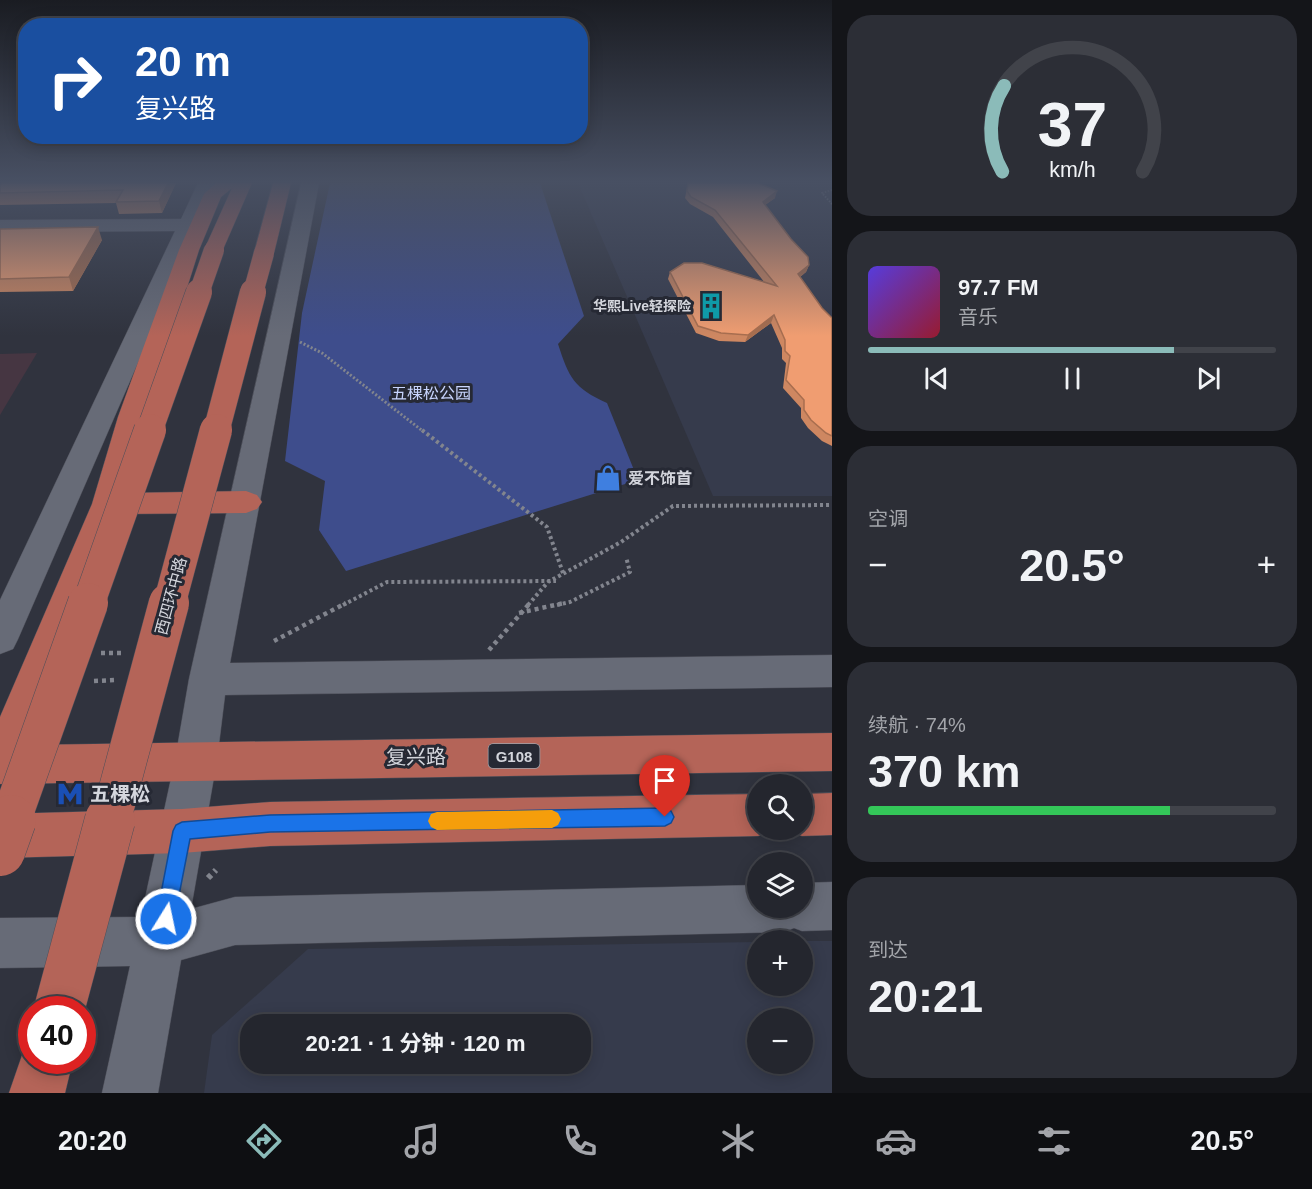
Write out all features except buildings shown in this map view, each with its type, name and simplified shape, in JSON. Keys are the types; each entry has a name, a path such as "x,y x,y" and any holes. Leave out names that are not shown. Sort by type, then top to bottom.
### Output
{"highway":[{"path":"0,765 108,504 132,417 156,352 178,278 196,234"},
{"path":"0,851 221,234"},
{"name":"西四环中路","path":"64,996 269,234"},
{"path":"108,504 246,502"},
{"name":"复兴路","path":"0,765 196,760 832,752"},
{"path":"813,814 832,814"},
{"path":"0,836 182,831 270,824 747,815"},
{"path":"37,1093 42,1074"}],"street":[{"path":"0,639 183,234"},
{"path":"130,1093 162,941 196,760 208,679 299,234"},
{"path":"208,679 832,671"},
{"path":"813,907 832,906"},
{"path":"0,943 162,941 235,921 747,909"}],"path":[{"path":"278,331 322,353 547,527 563,573"},
{"path":"469,675 519,613 548,582 621,542 673,506 832,506"},
{"path":"519,613 570,602 630,572 626,557"},
{"path":"274,641 387,582 556,581"},
{"path":"93,653 128,654"},
{"path":"36,682 127,680"}],"shaded area":[{"path":"600,234 832,234 832,496 713,496"},
{"path":"37,353 0,415 0,354"},
{"path":"813,941 832,941 832,1093 204,1093 212,1035 308,949 747,942 747,996 813,996"}],"green space":[{"name":"五棵松公园","path":"319,234 557,234 584,316 558,344 574,381 596,398 607,403 638,480 346,571 319,530 325,481 285,461 302,313"}],"slow traffic":[{"path":"437,821 552,819"}],"place":[{"name":"华熙Live轻探险","path":"711,306"},
{"name":"爱不饰首","path":"608,478"},
{"name":"五棵松","path":"70,794"}],"route":[{"path":"166,919 182,831 270,824 665,817"}]}
